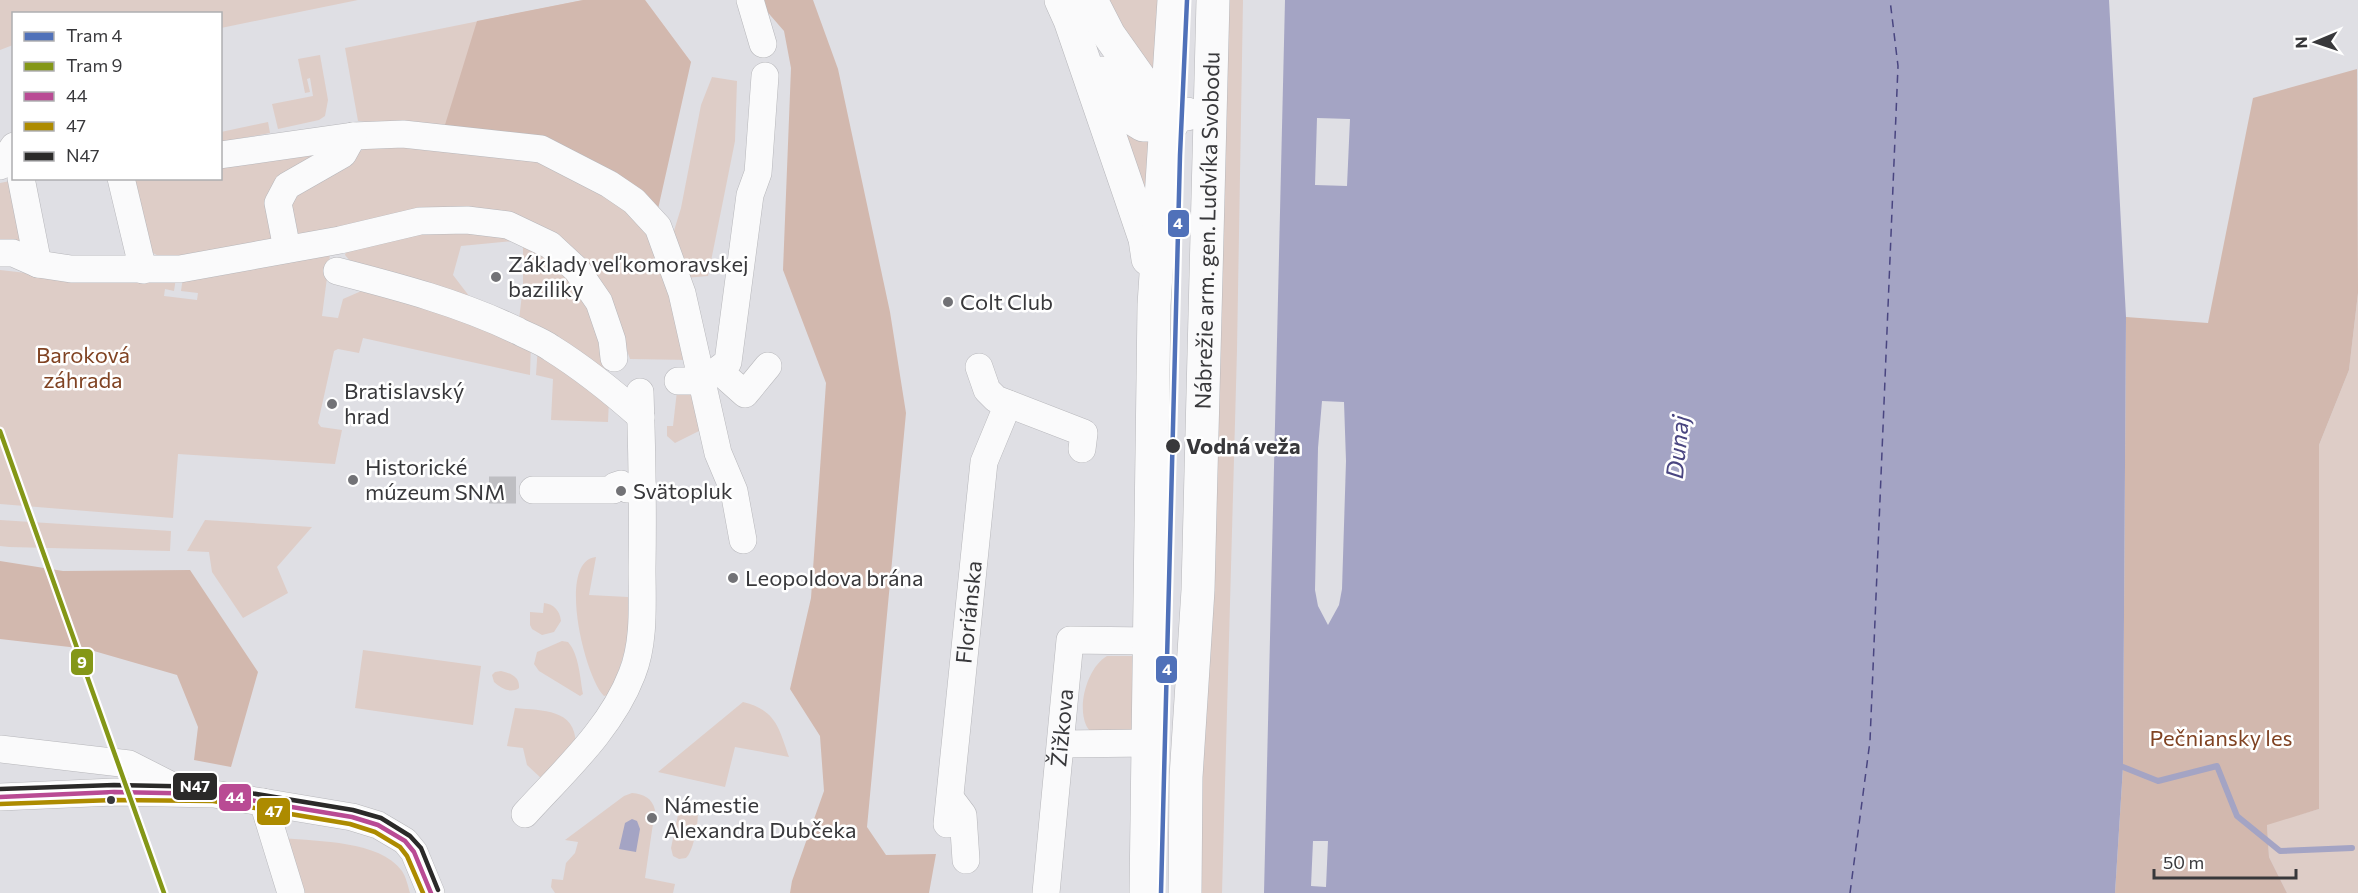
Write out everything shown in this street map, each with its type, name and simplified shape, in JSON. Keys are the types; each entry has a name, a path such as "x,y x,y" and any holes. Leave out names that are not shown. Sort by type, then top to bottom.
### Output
{"main road":[{"name":"Nábrežie arm. gen. Ludvíka Svobodu","path":"1146,893 1150,743 1149,641 1154,305 1174,0"},
{"name":"Nábrežie arm. gen. Ludvíka Svobodu","path":"1185,893 1186,777 1198,590 1213,0"},
{"path":"1074,7 1130,117 1143,125 1152,125 1166,117 1190,112 1211,94"},
{"path":"1074,7 1145,239 1154,286 1154,305"},
{"path":"1166,117 1208,178"}],"street":[{"path":"750,0 763,44"},
{"path":"700,377 728,362 732,288 750,195 758,173 765,76"},
{"path":"222,155 353,135 403,134 541,149 609,184 634,201 658,226 680,288 718,453 734,491 743,540"},
{"path":"287,249 278,203 286,186 343,154 353,135"},
{"path":"0,166 12,149"},
{"path":"21,180 38,264"},
{"path":"121,180 143,270"},
{"path":"0,253 13,253 38,264 71,269 180,269 340,240 420,221 467,220 508,225 550,245 577,270 598,302 612,340 614,358"},
{"path":"337,271 424,293 480,313 550,347 607,386 641,404 628,489 640,627 633,672 613,712 581,753 525,814"},
{"path":"700,377 745,394 768,366"},
{"path":"979,367 987,390 996,399 1084,433 1082,449"},
{"name":"Floriánska","path":"947,824 957,799 984,462 1008,404"},
{"path":"532,490 628,489"},
{"name":"Žižkova","path":"1046,893 1070,640 1149,641"},
{"path":"1061,744 1150,743"},
{"path":"0,748 129,764 185,793"},
{"path":"0,797 114,792 185,793 229,796 358,819 392,832 414,852 431,891"},
{"path":"957,799 963,814 966,860"},
{"path":"263,802 291,893"}],"green space":[{"path":"0,0 358,0 222,28 222,12 12,12 12,45 0,50"},
{"path":"583,0 645,0 691,62 600,167 399,125 358,121 345,48"},
{"path":"583,0 645,0 691,62 658,209 600,167 444,128 477,21"},
{"path":"757,0 813,0 838,69 890,312 906,413 867,827 886,855 936,854 929,893 790,893 792,881 824,791 820,736 790,689 811,598 826,383 783,270 791,68 784,31"},
{"path":"1109,0 1162,0 1158,78 1151,82"},
{"path":"1227,0 1243,0 1237,350 1222,893 1195,893"},
{"path":"320,55 328,100 325,116 319,120 278,129 272,104 313,96 310,78 307,79 310,92 305,93 298,59"},
{"name":"Pečniansky les","path":"2357,69 2358,293 2349,370 2319,445 2319,809 2267,825 2269,857 2287,893 2115,893 2123,767 2126,317 2208,323 2253,98"},
{"path":"712,77 737,81 735,141 708,276 685,278 673,234 681,208 701,105"},
{"path":"268,122 270,133 222,142 222,132"},
{"path":"1124,132 1153,142 1150,201"},
{"path":"375,143 537,162 578,178 644,220 691,360 630,359 621,334 516,220 306,237 291,231 282,204 295,186"},
{"path":"322,149 289,181 278,238 166,260 153,253 145,239 132,184 134,180 222,180 222,160"},
{"path":"10,181 24,229 18,243 0,247 0,183"},
{"path":"466,228 503,233 526,240 558,260 572,274 594,305 601,323 606,341 606,374 603,376 593,373 548,343 518,328 523,286 523,240 461,246 453,275 476,305 475,308 424,289 361,274 345,255 348,244 419,231"},
{"name":"Baroková záhrada","path":"331,247 322,316 338,318 343,299 375,285 531,342 530,375 363,338 359,353 338,349 334,351 318,423 321,427 342,430 335,464 178,454 173,518 0,504 0,270 44,275 176,278 174,291 165,289 164,296 197,300 198,293 181,291 183,277"},
{"path":"2358,293 2358,893 2287,893 2269,857 2267,824 2319,809 2319,445 2349,370"},
{"path":"538,345 609,399 608,422 551,420 553,379 536,375"},
{"path":"678,382 695,382 701,430 675,443 667,436 667,426 673,426"},
{"path":"0,520 171,531 170,551 0,546"},
{"path":"205,520 312,527 277,567 288,593 243,618 212,572 209,552 187,551"},
{"path":"596,557 589,595 628,597 629,623 623,656 611,691 604,696 589,667 578,621 576,598 578,578 584,563"},
{"path":"0,561 63,571 190,570 258,672 231,767 194,760 198,727 177,675 87,649 0,639"},
{"path":"544,603 556,609 561,621 554,632 542,635 532,629 530,612 543,613"},
{"path":"562,641 568,642 572,647 577,660 583,694 580,696 539,671 534,664 537,652"},
{"path":"363,650 481,666 473,725 355,708"},
{"path":"1107,656 1132,656 1135,660 1133,737 1096,736 1086,725 1083,707 1086,687 1094,668"},
{"path":"501,671 516,678 519,688 509,690 494,682 492,675"},
{"path":"743,702 763,710 775,722 789,757 735,747 725,787 658,772"},
{"path":"515,708 556,714 570,724 574,732 576,744 543,780 527,765 523,748 507,746"},
{"path":"632,793 647,797 655,810 645,878 675,884 673,893 555,893 551,887 552,879 563,880 566,863 575,853 578,842 565,840 624,796"},
{"path":"688,802 697,807 697,826 689,854 686,858 679,859 673,856 671,848 679,810"},
{"path":"284,838 348,844 379,853 402,871 410,893 303,893"}],"water":[{"name":"Dunaj","path":"1285,0 2109,0 2126,317 2123,767 2115,893 1264,893"},
{"path":"632,819 637,821 640,829 636,852 619,849 625,823"}],"pier":[{"path":"1317,118 1350,119 1347,186 1315,185"},
{"path":"1322,401 1344,402 1346,461 1342,589 1339,605 1328,625 1318,606 1315,590 1318,448"},
{"path":"1313,841 1328,841 1326,887 1311,886"}],"waterway":[{"path":"2123,767 2158,781 2217,766 2237,816 2280,851 2352,848"}],"ferry route":[{"path":"1850,893 1870,741 1898,66 1890,0"}],"tunnel":[{"path":"489,490 533,490"}],"tram line":[{"name":"4","path":"1161,893 1180,155 1187,0"},
{"name":"9","path":"0,431 164,893"}],"transit line":[{"name":"N47","path":"0,789 114,785 214,787 353,810 381,818 410,836 421,848 438,890"},
{"name":"44","path":"0,797 114,792 214,794 352,817 378,825 405,841 414,852 431,893"},
{"name":"47","path":"0,804 114,800 213,801 350,824 375,832 400,847 407,856 423,893"}],"place":[{"name":"Základy veľkomoravskej baziliky","path":"496,277"},
{"name":"Colt Club","path":"948,302"},
{"name":"Bratislavský hrad","path":"332,404"},
{"name":"Vodná veža","path":"1173,446"},
{"name":"Historické múzeum SNM","path":"353,480"},
{"name":"Svätopluk","path":"621,491"},
{"name":"Leopoldova brána","path":"733,578"},
{"name":"Námestie Alexandra Dubčeka","path":"652,818"}]}
